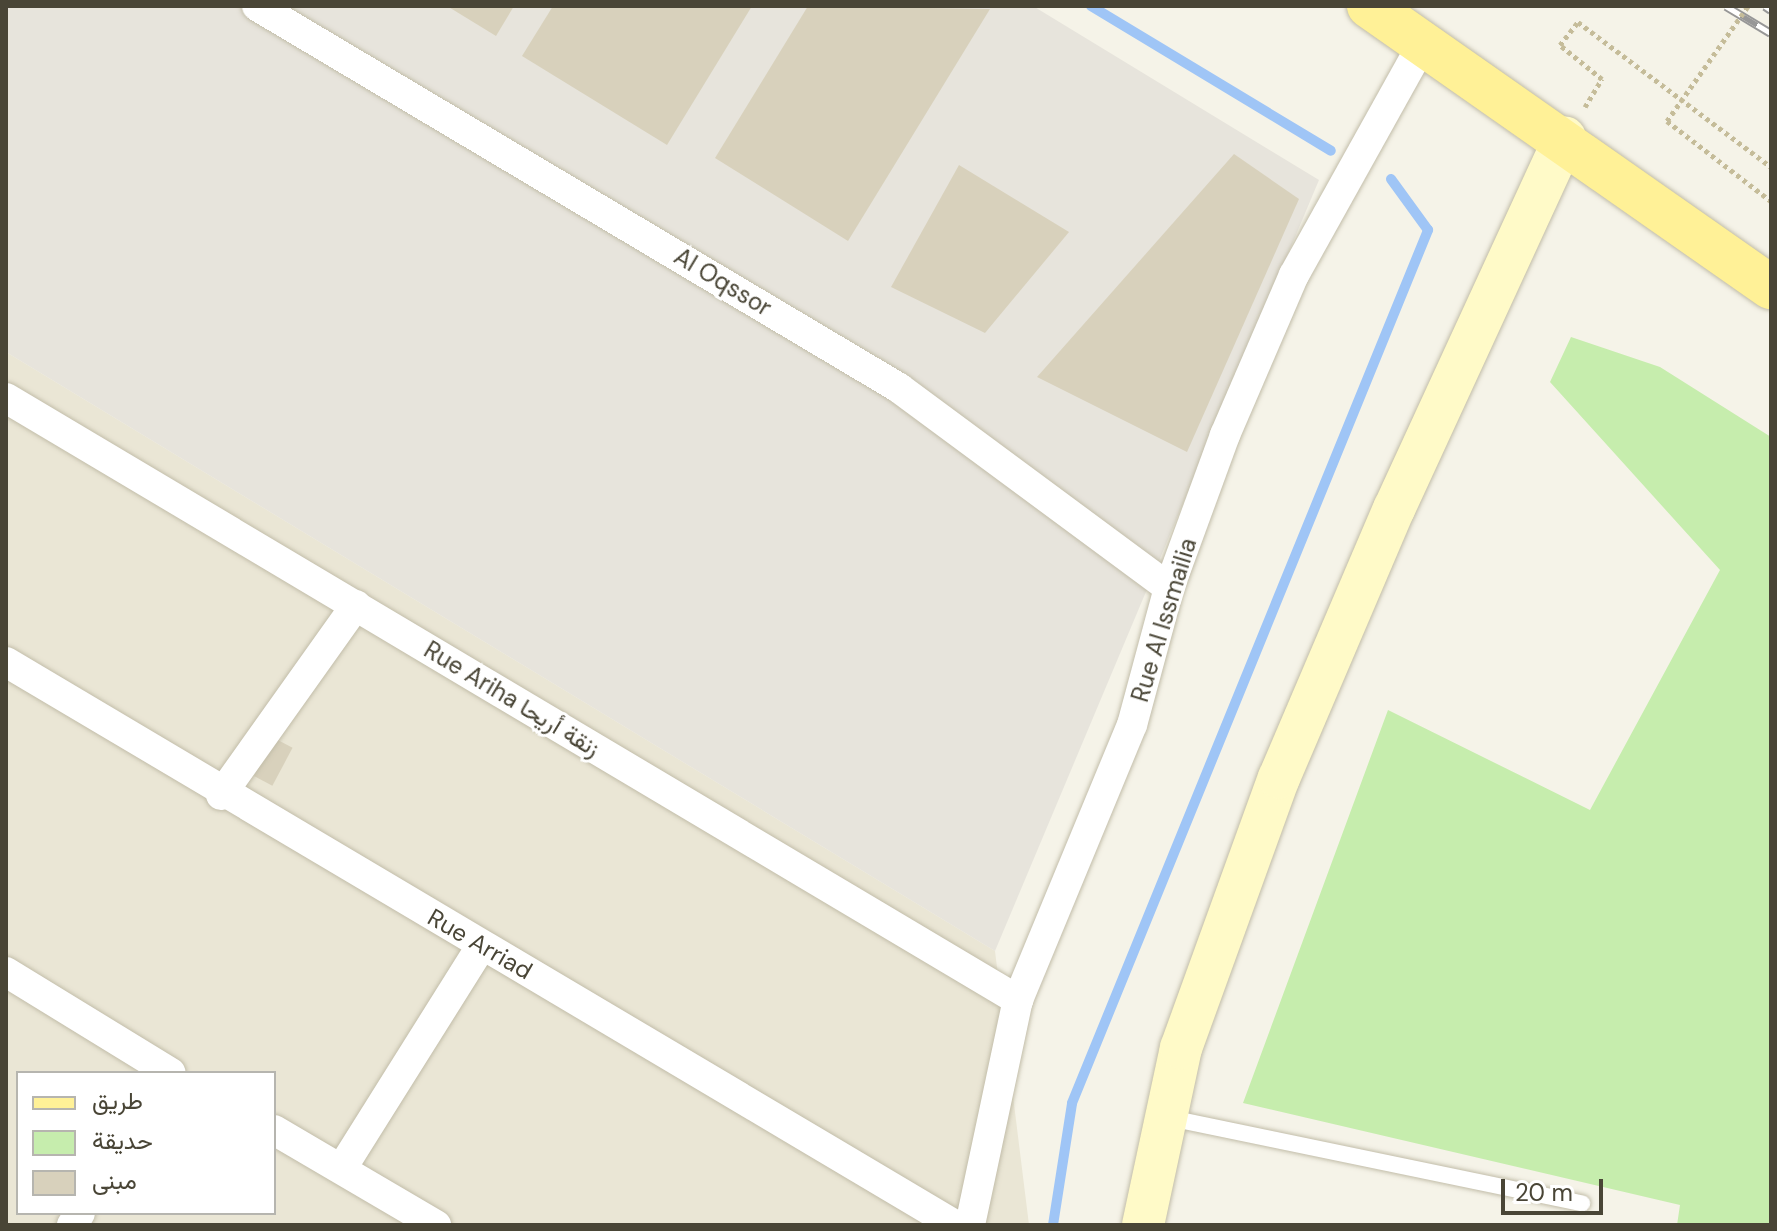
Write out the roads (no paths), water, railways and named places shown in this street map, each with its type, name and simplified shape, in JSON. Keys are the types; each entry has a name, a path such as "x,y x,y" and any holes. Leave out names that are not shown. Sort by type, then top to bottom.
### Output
{"main road":[{"path":"1369,6 1425,40 1771,287"}],"street":[{"name":"Al Oqssor","path":"257,6 899,388 1169,588"},
{"name":"Rue Al Issmailia","path":"970,1225 1018,1000 1122,752 1169,588 1288,288 1425,40"},
{"path":"1143,1225 1164,1116 1205,977 1279,778 1394,509 1565,138"},
{"name":"Rue Ariha زنقة أريحا","path":"6,398 1018,1000"},
{"path":"221,795 356,605"},
{"name":"Rue Arriad","path":"6,662 221,795 482,945 955,1225"},
{"path":"342,1168 482,945"},
{"path":"6,972 168,1071"},
{"path":"276,1131 436,1225"}],"lane":[{"path":"1164,1116 1582,1203"}],"waterway":[{"path":"1091,6 1331,151"},
{"path":"1053,1225 1072,1103 1428,230 1391,179"}],"railway":[{"path":"1726,6 1771,33"},
{"path":"1765,6 1771,10"}]}
